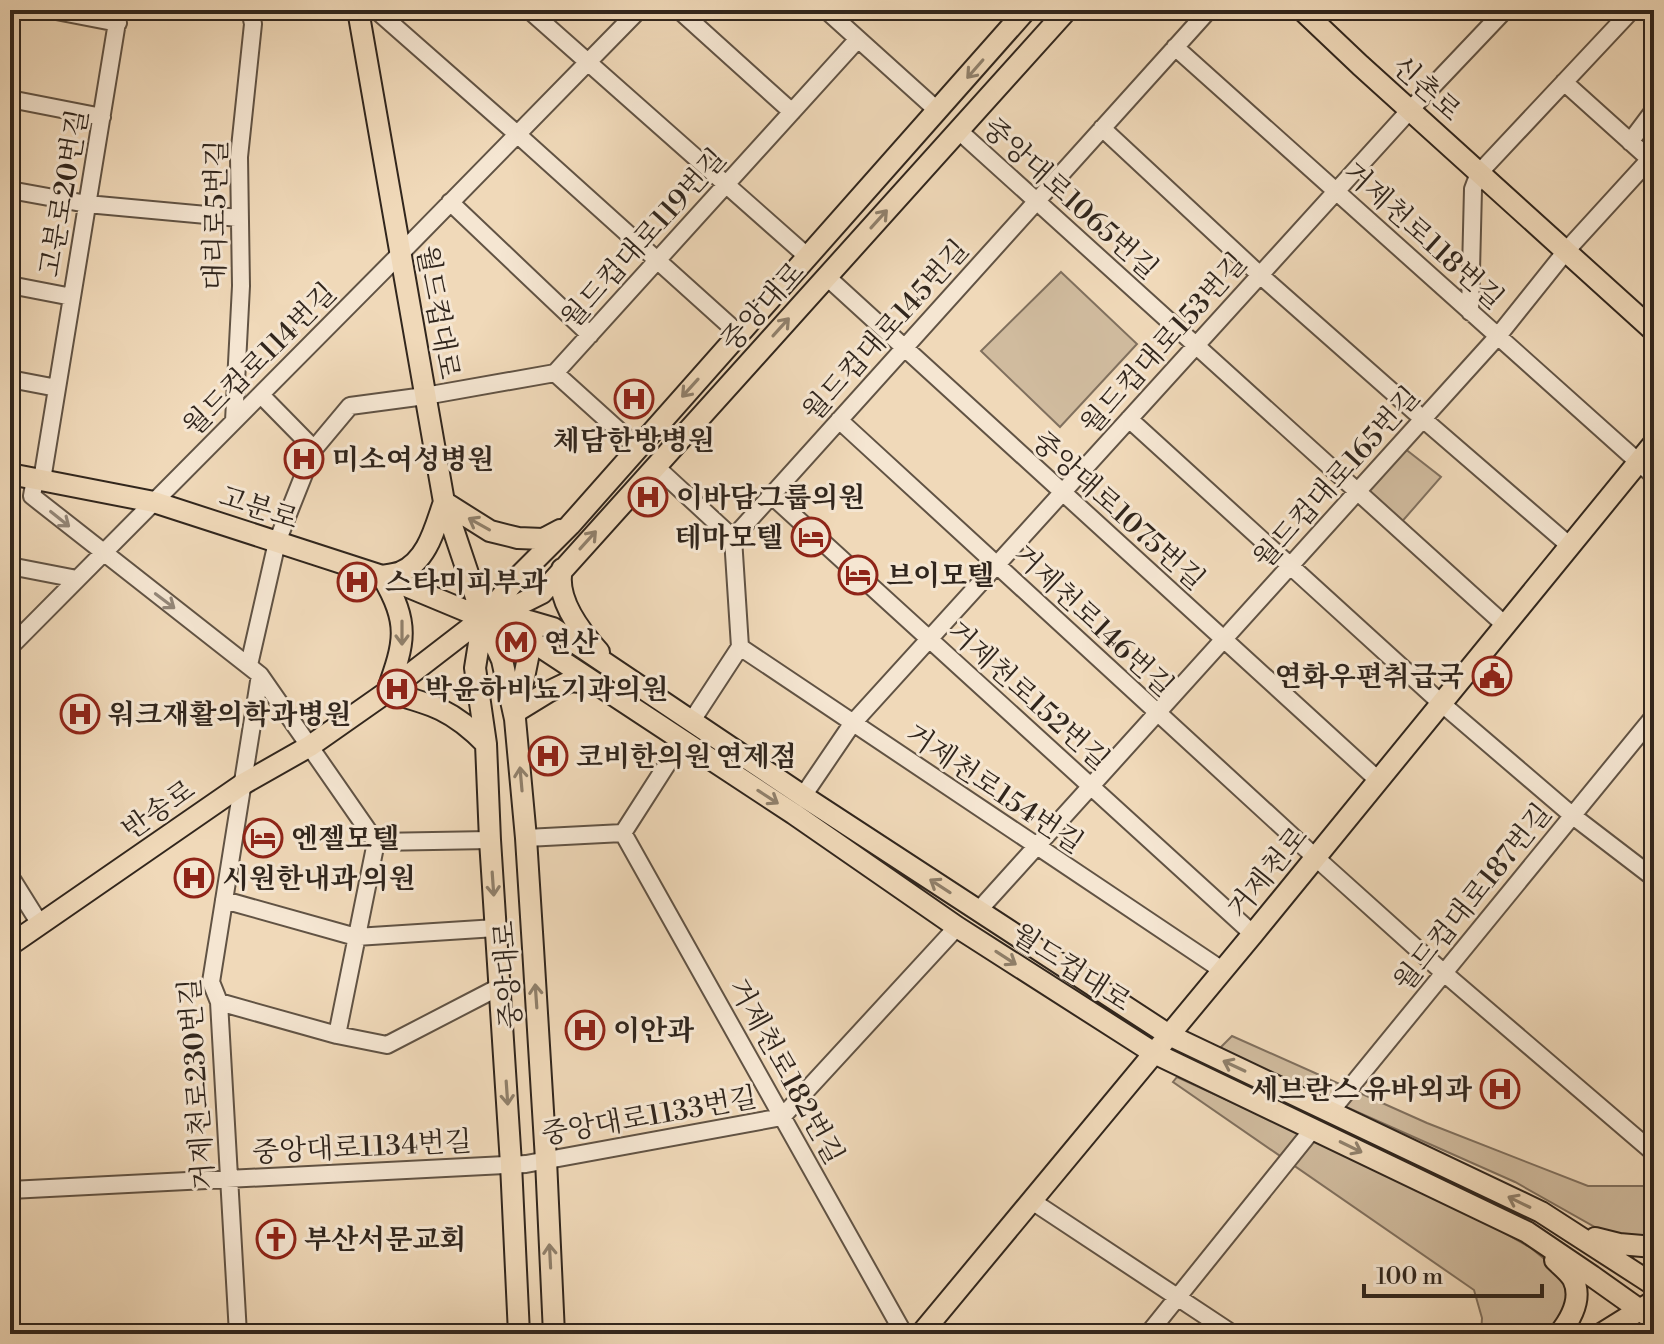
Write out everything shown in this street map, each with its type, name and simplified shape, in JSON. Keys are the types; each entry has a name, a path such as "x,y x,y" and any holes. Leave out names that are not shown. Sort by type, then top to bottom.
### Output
{"main road":[{"name":"월드컵대로","path":"358,10 444,502 483,618 533,633 600,685 957,927 1154,1053 1527,1232 1650,1310"},
{"name":"중앙대로","path":"554,1334 499,987 486,744 475,668 483,618 519,576 570,525 1026,10"},
{"name":"중앙대로","path":"483,618 542,593 1067,10"},
{"name":"신촌로","path":"1302,10 1654,331"},
{"name":"거제천로","path":"903,1333 1032,1201 1654,443"},
{"name":"고분로","path":"10,474 154,502 382,576 483,618"},
{"path":"486,744 449,712 387,692 402,652 402,621 394,597 382,576 402,572 415,562 430,542 444,502 490,531 518,538 543,539 570,525"},
{"path":"562,569 562,591 578,625 621,675"},
{"path":"516,715 542,593"},
{"name":"중앙대로","path":"483,618 502,660 516,715 526,838 528,1163 519,1334"},
{"name":"반송로","path":"10,945 243,784 310,746 483,618"},
{"name":"월드컵대로","path":"533,633 553,628 1169,1035 1541,1212 1654,1285"},
{"path":"516,715 548,692 571,681 600,685"},
{"path":"1527,1232 1572,1277 1576,1289 1576,1304 1559,1334"},
{"path":"1574,1232 1619,1244 1654,1247"},
{"path":"1601,1334 1650,1310"}],"street":[{"path":"51,10 119,16"},
{"name":"대리로5번길","path":"234,421 241,286 239,157 253,24 250,10"},
{"path":"376,10 738,333"},
{"path":"529,10 808,257"},
{"name":"월드컵로114번길","path":"10,647 639,10"},
{"path":"679,10 792,112"},
{"path":"826,10 938,111"},
{"name":"월드컵대로145번길","path":"733,538 1209,10"},
{"name":"월드컵대로153번길","path":"803,796 852,724 1410,110 1505,10"},
{"path":"1470,312 1473,189 1479,173 1632,10"},
{"name":"고분로20번길","path":"39,480 119,16"},
{"name":"월드컵대로119번길","path":"555,373 858,39"},
{"name":"거제천로118번길","path":"1175,47 1654,476"},
{"path":"1564,82 1652,161 1566,251"},
{"path":"10,99 102,117"},
{"path":"1630,142 1654,110"},
{"path":"1102,128 1260,275 1570,546"},
{"name":"중앙대로1065번길","path":"959,131 1505,625"},
{"path":"10,190 87,204 239,218"},
{"path":"450,202 590,335"},
{"name":"월드컵대로165번길","path":"978,911 1498,336 1566,251"},
{"name":"중앙대로1075번길","path":"827,277 1378,780"},
{"path":"10,285 72,297"},
{"path":"425,396 555,373 637,447"},
{"path":"10,379 57,388"},
{"path":"261,395 314,449"},
{"name":"거제천로230번길","path":"238,1334 219,1002 211,982 243,784 254,670 277,542 314,449 350,406 425,396"},
{"path":"1129,419 1441,703 1573,816 1654,875"},
{"name":"거제천로146번길","path":"839,420 1156,714 1444,973 1654,1153"},
{"path":"655,466 733,538 740,647 691,722"},
{"path":"39,480 32,496 254,670 376,842 337,1035"},
{"name":"거제천로152번길","path":"770,494 1253,934"},
{"path":"10,566 77,579"},
{"name":"거제천로154번길","path":"740,647 1222,970"},
{"name":"월드컵대로187번길","path":"1331,1111 1654,716"},
{"path":"526,838 623,833 682,741"},
{"name":"거제천로182번길","path":"623,833 903,1333"},
{"path":"376,842 490,840"},
{"path":"10,876 40,924"},
{"path":"224,900 356,937 496,928"},
{"path":"782,1117 957,927"},
{"path":"219,1002 337,1035 387,1045 499,987"},
{"name":"중앙대로1133번길","path":"528,1163 782,1117"},
{"path":"1148,1334 1313,1129"},
{"name":"중앙대로1134번길","path":"10,1190 528,1163"},
{"path":"1032,1201 1233,1334"}],"shaded area":[{"path":"1061,272 1137,344 1060,427 981,351"},
{"path":"1404,448 1441,477 1399,525 1364,493"},
{"path":"1232,1036 1427,1123 1588,1186 1654,1186 1654,1242 1602,1231 1515,1182 1218,1050"},
{"path":"1177,1077 1334,1149 1531,1248 1565,1276 1571,1293 1567,1313 1542,1334 1481,1334 1482,1318 1474,1290 1173,1082"}],"place":[{"name":"체담한방병원","path":"634,399"},
{"name":"미소여성병원","path":"304,459"},
{"name":"이바담그룹의원","path":"648,497"},
{"name":"테마모텔","path":"811,537"},
{"name":"브이모텔","path":"858,575"},
{"name":"스타미피부과","path":"357,582"},
{"name":"연산","path":"516,642"},
{"name":"연화우편취급국","path":"1492,676"},
{"name":"박윤하비뇨기과의원","path":"397,689"},
{"name":"워크재활의학과병원","path":"80,714"},
{"name":"코비한의원 연제점","path":"548,756"},
{"name":"엔젤모텔","path":"263,838"},
{"name":"시원한내과 의원","path":"194,878"},
{"name":"이안과","path":"585,1030"},
{"name":"세브란스 유바외과","path":"1500,1089"},
{"name":"부산서문교회","path":"276,1239"}]}
